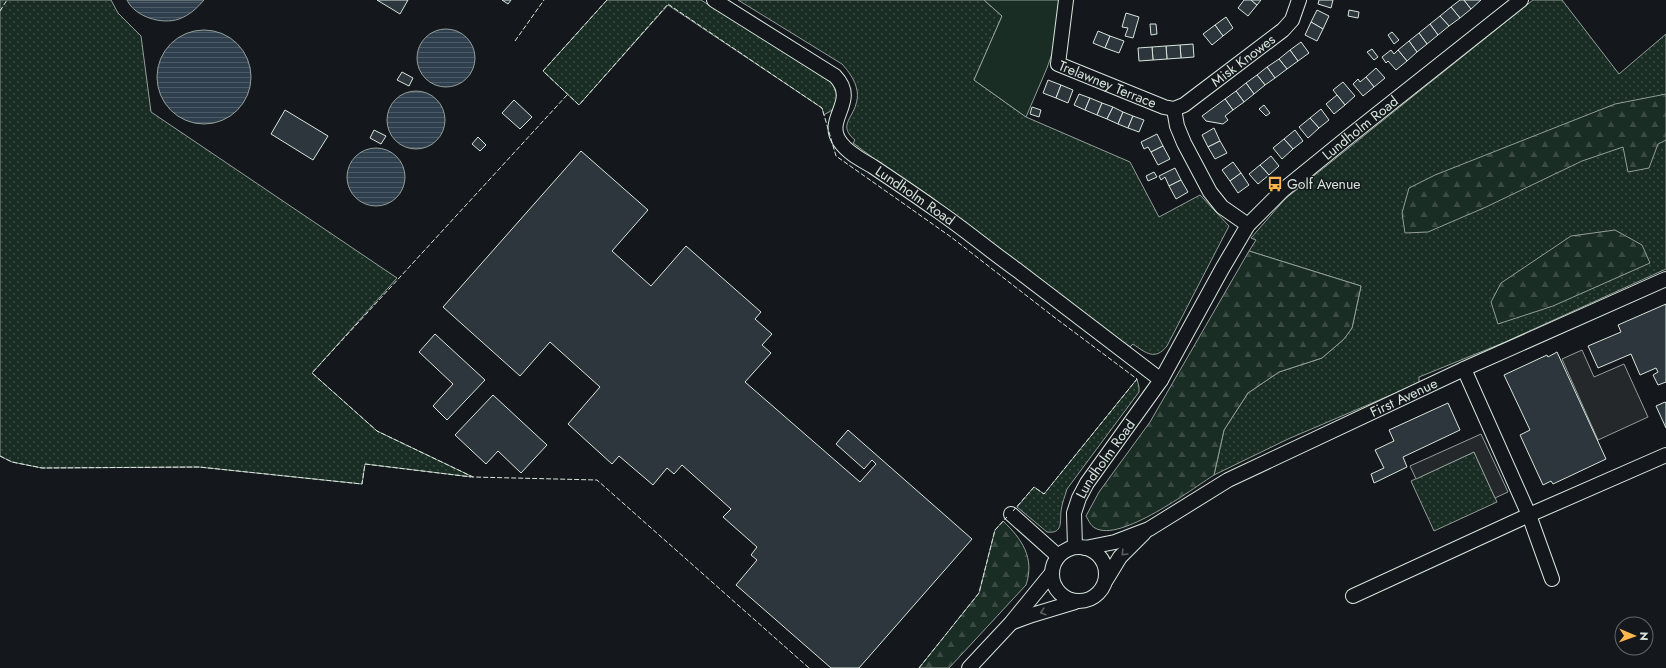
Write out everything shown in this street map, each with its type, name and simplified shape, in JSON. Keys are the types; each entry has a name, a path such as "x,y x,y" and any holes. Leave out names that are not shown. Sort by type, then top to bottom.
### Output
{"street":[{"name":"Lundholm Road","path":"714,0 835,76 841,82 844,102 836,120 837,137 854,155 935,209 1161,380"},
{"name":"Trelawney Terrace","path":"1066,0 1058,64 1164,108 1174,109"},
{"name":"Misk Knowes","path":"1174,109 1184,105 1283,30 1292,20 1298,0"},
{"name":"Lundholm Road","path":"1080,548 1074,513 1079,498 1087,483 1161,380 1248,225 1283,190 1521,0"},
{"path":"1174,109 1177,126 1184,143 1210,192 1222,207 1248,225"},
{"name":"First Avenue","path":"1080,548 1115,542 1149,529 1228,480 1464,369 1666,279"},
{"path":"1464,369 1529,515 1552,579"},
{"path":"1353,596 1529,515 1666,455"},
{"path":"1011,514 1058,556"},
{"name":"First Avenue","path":"1105,582 1120,557 1149,529"},
{"path":"1011,623 1075,602 1086,601 1094,597 1101,590 1105,582 1106,567 1102,558 1093,552 1080,548 1066,550 1058,556 1053,564 1051,574 1052,583 1056,591 1066,599 1075,602"},
{"path":"969,668 1011,623 1051,574"}],"green space":[{"path":"0,0 111,0 118,13 141,36 151,112 397,278 312,373 377,431 473,477 365,464 362,484 199,467 42,468 12,462 0,456"},
{"path":"607,0 701,0 831,82 835,88 836,103 831,111 824,115 822,108 668,5 579,105 543,71"},
{"path":"738,0 984,0 1002,16 974,80 1026,117 1130,162 1159,217 1200,195 1229,226 1167,346 1163,351 1150,354 1133,344 1130,347 853,143 855,140 847,131 847,126 856,104 857,93 855,82 846,68 842,64"},
{"path":"984,0 1059,0 1053,51 1026,117 974,80 1002,16"},
{"path":"1533,0 1562,0 1619,74 1666,34 1666,269 1503,343 1419,377 1419,383 1288,439 1214,475 1224,430 1248,393 1279,372 1322,358 1344,339 1352,328 1361,286 1249,251 1256,240 1251,238 1285,199"},
{"path":"1666,94 1666,140 1658,144 1649,168 1628,172 1623,147 1582,161 1486,207 1428,232 1405,233 1402,213 1409,188 1435,175 1615,104"},
{"path":"1615,230 1642,245 1650,263 1553,306 1498,324 1491,302 1501,283 1571,236"},
{"path":"1249,251 1361,286 1352,328 1344,339 1322,358 1279,372 1248,393 1224,430 1214,475 1173,502 1138,522 1106,531 1095,528 1086,516 1099,492 1150,422"},
{"path":"1137,379 1139,392 1067,489 1062,505 1060,526 1056,531 1047,532 1017,507 1034,487 1044,494"},
{"path":"1474,452 1497,502 1434,531 1411,481"},
{"path":"1003,521 1021,542 1028,558 1029,566 1026,585 949,668 919,668 979,593 995,530"}],"shaded area":[{"path":"1582,350 1594,377 1624,364 1648,417 1598,440 1562,359"},
{"path":"1481,434 1508,492 1495,498 1474,452 1416,479 1410,466"}],"water":[{"path":"127,0 204,0 187,15 172,21 165,21 142,15 131,6"},
{"path":"446,29 457,31 470,42 473,47 475,58 473,69 462,82 457,85 446,87 435,85 422,74 419,69 417,58 419,47 430,34 435,31"},
{"path":"204,30 222,33 237,44 248,59 251,77 248,95 237,110 222,121 204,124 186,121 171,110 160,95 157,77 160,59 171,44 186,33"},
{"path":"416,91 427,93 440,104 443,109 445,120 443,131 432,144 427,147 416,149 405,147 392,136 389,131 387,120 389,109 400,96 405,93"},
{"path":"376,148 387,150 400,161 403,166 405,177 403,188 392,201 387,204 376,206 365,204 352,193 349,188 347,177 349,166 360,153 365,150"}],"building":[{"path":"377,0 408,0 400,14"},
{"path":"502,0 511,0 508,4"},
{"path":"1244,0 1251,0 1257,5 1248,16 1238,8"},
{"path":"1251,0 1261,0 1257,5"},
{"path":"1319,0 1333,0 1331,8 1318,4"},
{"path":"1460,0 1464,0 1471,9 1460,18 1451,7"},
{"path":"1464,0 1481,0 1471,9"},
{"path":"1451,7 1460,18 1449,26 1440,16"},
{"path":"1317,10 1329,16 1323,29 1311,22"},
{"path":"1349,10 1359,12 1358,18 1348,16"},
{"path":"1126,13 1139,17 1133,38 1125,36 1128,28 1122,27"},
{"path":"1440,16 1449,26 1438,35 1430,24"},
{"path":"1226,17 1233,28 1223,36 1215,25"},
{"path":"1311,22 1323,29 1317,41 1305,35"},
{"path":"1150,24 1156,24 1157,34 1151,35"},
{"path":"1430,24 1438,35 1427,44 1419,33"},
{"path":"1215,25 1223,36 1212,45 1203,34"},
{"path":"1098,31 1110,36 1105,48 1093,43"},
{"path":"1392,32 1399,40 1394,44 1388,35"},
{"path":"1419,33 1427,44 1417,52 1409,41"},
{"path":"1110,36 1124,41 1119,53 1105,48"},
{"path":"1409,41 1417,52 1407,61 1398,50"},
{"path":"1301,42 1309,53 1298,61 1290,50"},
{"path":"1193,44 1194,57 1181,58 1180,45"},
{"path":"1180,45 1181,58 1167,59 1166,46"},
{"path":"1166,46 1167,59 1153,60 1152,47"},
{"path":"1152,47 1153,60 1139,61 1138,48"},
{"path":"1372,49 1378,57 1374,60 1367,52"},
{"path":"1290,50 1298,61 1287,69 1279,59"},
{"path":"1391,50 1394,54 1398,50 1407,61 1396,70 1388,61 1386,63 1382,57"},
{"path":"1279,59 1287,69 1275,78 1267,67"},
{"path":"1267,67 1275,78 1265,85 1257,75"},
{"path":"1376,68 1385,78 1374,87 1366,77"},
{"path":"402,72 413,78 409,86 397,80"},
{"path":"1257,75 1265,85 1254,94 1246,83"},
{"path":"1366,77 1374,87 1363,96 1353,84 1358,79 1360,82"},
{"path":"1048,80 1061,85 1056,98 1043,93"},
{"path":"1343,82 1355,96 1345,105 1333,90"},
{"path":"1246,83 1254,94 1244,102 1236,91"},
{"path":"1061,85 1073,90 1068,103 1056,98"},
{"path":"1236,91 1244,102 1233,110 1225,99"},
{"path":"1079,94 1090,98 1085,110 1074,105"},
{"path":"1337,95 1345,105 1334,114 1326,104"},
{"path":"1090,98 1102,103 1097,115 1085,110"},
{"path":"1225,99 1233,110 1225,116 1228,120 1223,124 1206,121 1202,116"},
{"path":"514,100 532,117 520,129 502,113"},
{"path":"1102,103 1113,107 1107,119 1097,115"},
{"path":"1264,105 1270,113 1266,116 1259,109"},
{"path":"1032,107 1041,110 1039,117 1030,114"},
{"path":"1113,107 1123,112 1118,124 1107,119"},
{"path":"1321,109 1329,120 1319,128 1310,118"},
{"path":"285,110 328,136 313,160 271,134"},
{"path":"1123,112 1133,116 1128,128 1118,124"},
{"path":"1133,116 1144,120 1139,132 1128,128"},
{"path":"1310,118 1319,128 1308,138 1299,127"},
{"path":"1214,128 1220,141 1208,147 1202,135"},
{"path":"374,130 386,136 381,144 370,138"},
{"path":"1295,130 1303,141 1293,149 1284,139"},
{"path":"1157,134 1163,146 1151,152 1148,147 1144,149 1141,142"},
{"path":"478,137 486,145 480,151 472,144"},
{"path":"1284,139 1293,149 1282,159 1273,148"},
{"path":"1220,141 1227,153 1215,159 1208,147"},
{"path":"1163,146 1170,159 1158,165 1151,152"},
{"path":"581,151 648,210 612,251 651,286 686,246 761,312 755,319 772,334 762,345 771,353 745,382 860,482 876,464 872,460 864,469 836,444 848,430 972,539 859,668 831,668 736,585 757,560 751,555 757,547 723,517 731,509 682,465 674,474 667,468 653,485 619,456 612,464 568,424 600,387 550,342 520,376 443,307"},
{"path":"1271,156 1279,166 1269,175 1260,165"},
{"path":"1233,162 1241,173 1230,181 1222,170"},
{"path":"1260,165 1269,175 1258,184 1249,174"},
{"path":"1175,168 1181,180 1169,186 1165,177 1161,180 1159,176"},
{"path":"1154,172 1157,177 1148,181 1146,176"},
{"path":"1241,173 1249,185 1238,193 1230,181"},
{"path":"1181,180 1188,192 1176,199 1169,186"},
{"path":"1666,304 1666,382 1658,385 1653,375 1658,372 1656,368 1640,375 1631,354 1598,368 1588,346 1621,332 1618,325"},
{"path":"435,334 485,380 447,420 433,406 453,384 419,352"},
{"path":"1557,352 1606,459 1553,484 1551,481 1543,485 1520,435 1530,430 1504,375 1547,355 1548,357"},
{"path":"493,395 547,445 521,473 498,451 486,464 455,435"},
{"path":"1665,402 1666,403 1666,428 1656,406"},
{"path":"1448,403 1460,430 1403,457 1407,467 1374,483 1371,474 1384,468 1375,450 1394,441 1389,430"}],"fence":[{"path":"0,11 7,0"},
{"path":"515,41 544,0"},
{"path":"607,0 543,71 579,105 668,4 822,108 836,156 951,237 1137,379 1044,494 1034,487 1013,511"},
{"path":"567,95 312,373 377,431 473,477 597,480 809,668"},
{"path":"0,456 12,462 42,468 199,467 362,484 365,464 471,477"},
{"path":"919,668 979,593 995,530 1007,517"}],"place":[{"name":"Golf Avenue","path":"1275,184"}]}
